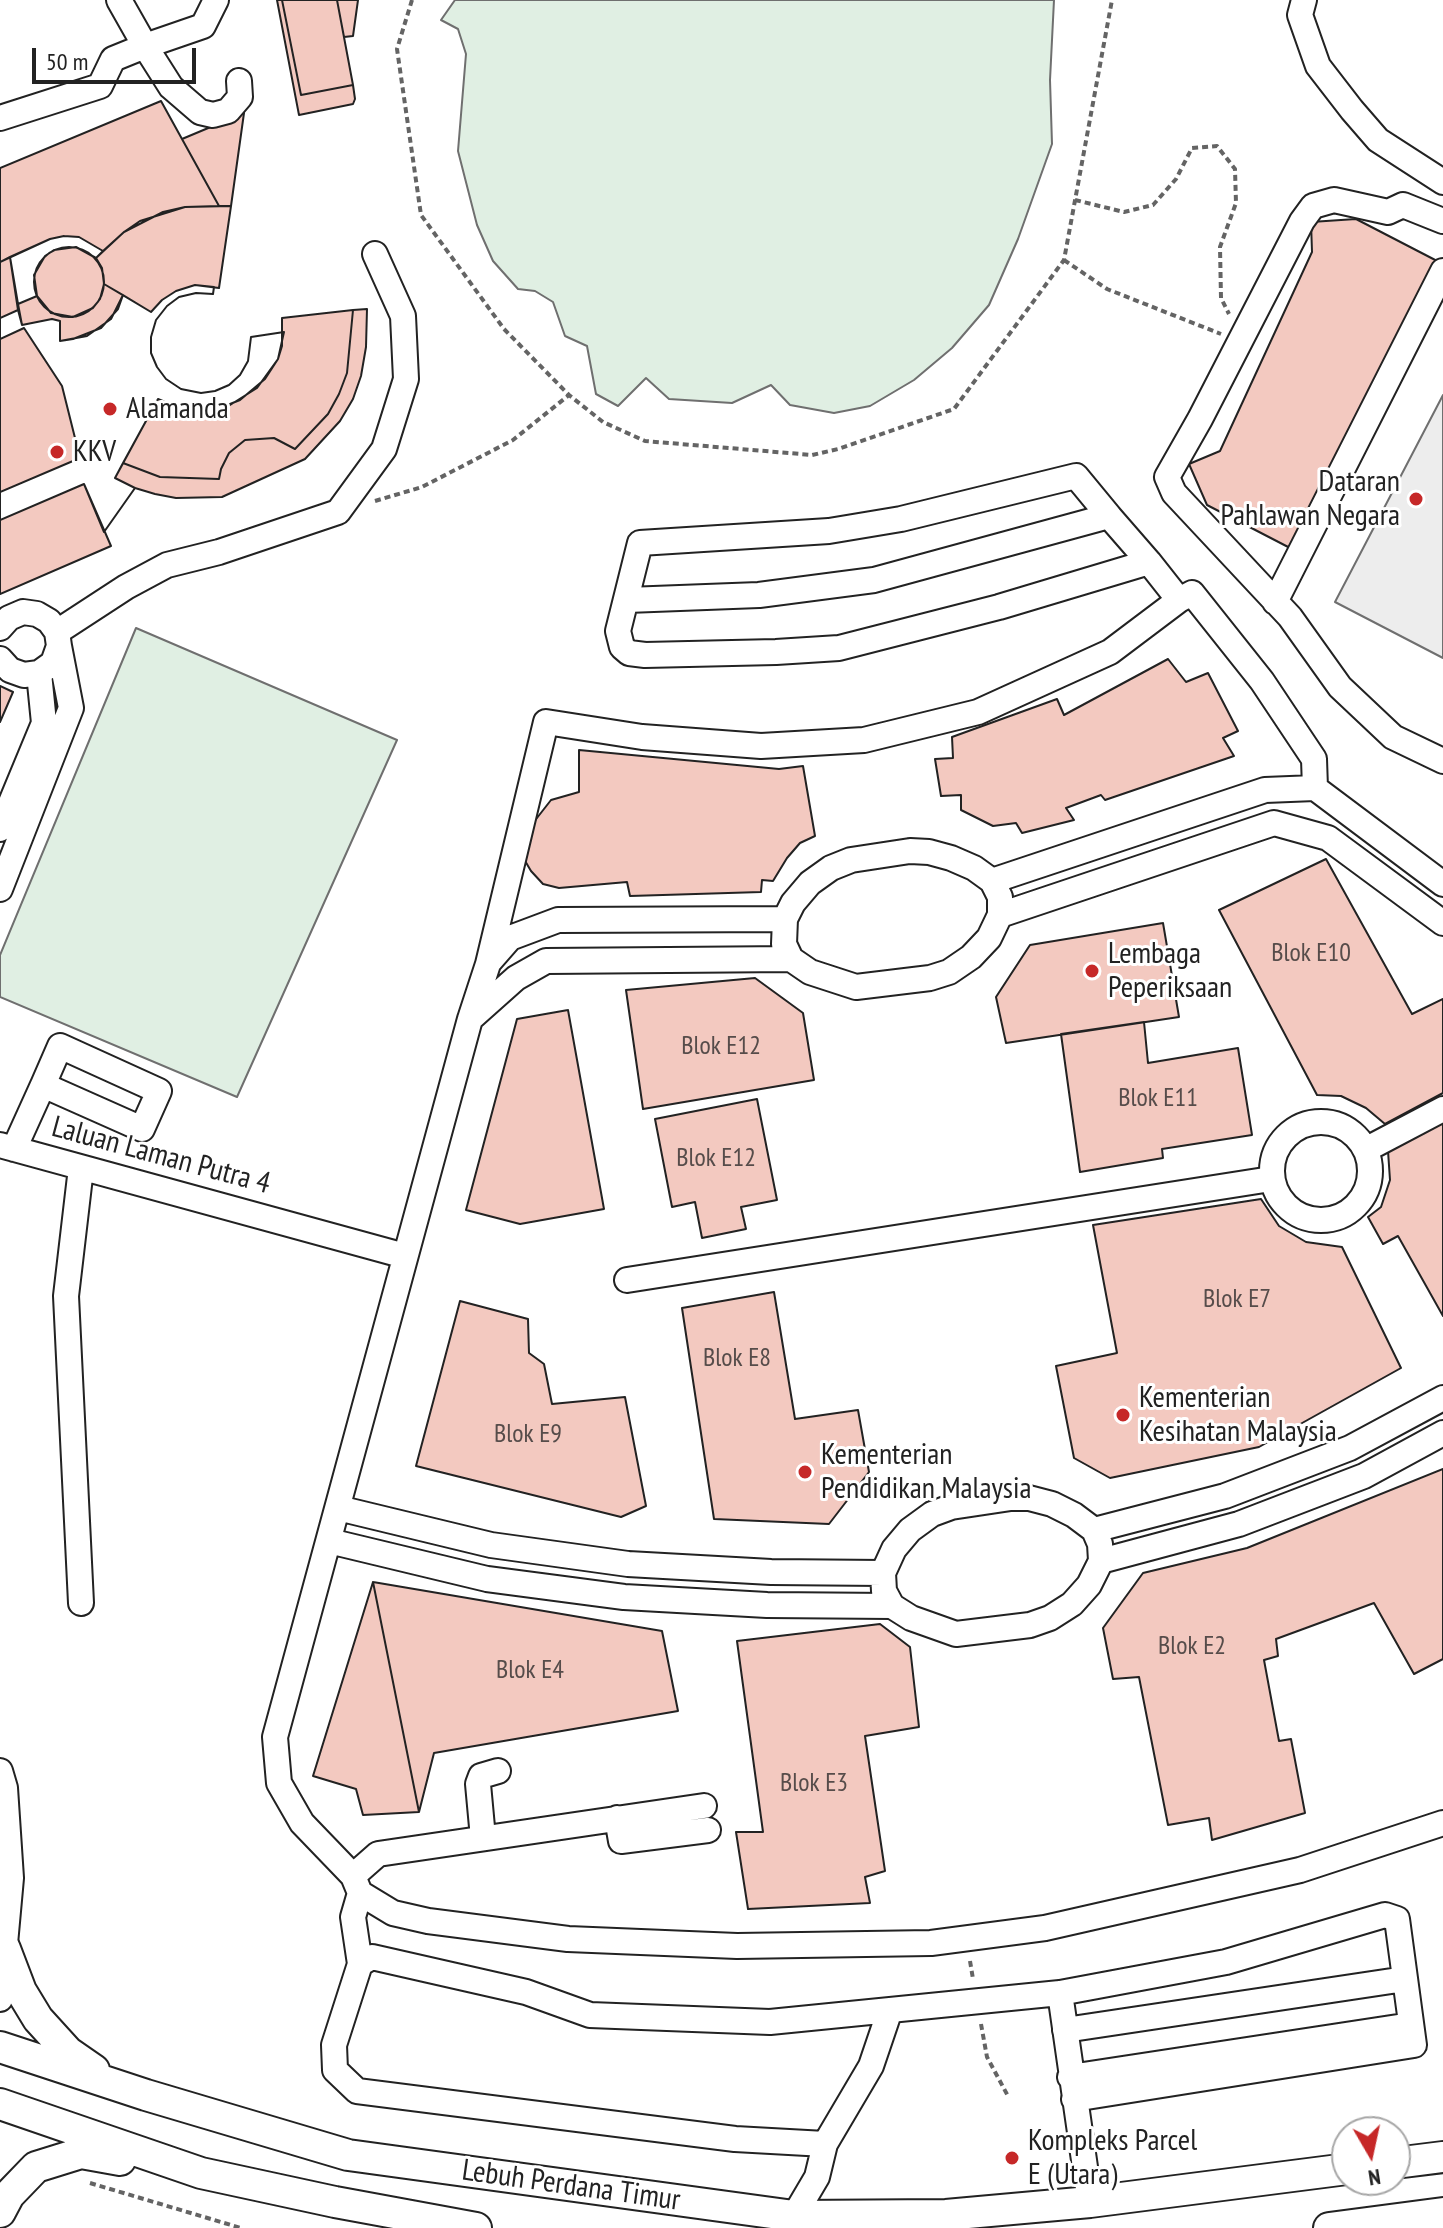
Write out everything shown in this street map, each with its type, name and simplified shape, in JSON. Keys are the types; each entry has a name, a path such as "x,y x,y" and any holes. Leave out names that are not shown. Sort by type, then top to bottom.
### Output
{"main road":[{"path":"5,1949 21,1991 38,2019 68,2052 86,2066 146,2095"},
{"name":"Lebuh Perdana Timur","path":"0,2047 146,2095 348,2155 794,2216 946,2215 1090,2202 1331,2171"},
{"name":"Lebuh Perdana Timur","path":"0,2104 201,2173 476,2228"},
{"path":"0,2212 9,2195 36,2167 81,2153 201,2173"},
{"path":"1411,2161 1443,2157"},
{"path":"1329,2228 1443,2216"}],"street":[{"path":"0,118 100,86 113,59 203,26 216,0"},
{"path":"1304,0 1300,15 1318,66 1378,140 1443,182"},
{"path":"120,1 171,87 200,112 213,115 228,111 240,97 239,81"},
{"path":"1443,221 1403,205 1388,212 1334,200 1313,206 1302,221 1167,477 1174,493 1290,617 1340,687 1393,737 1443,761"},
{"path":"0,659 10,670 24,675 39,673 53,663 58,639 126,587 167,565 219,552 338,512 384,449 406,379 403,316 375,254"},
{"path":"1275,602 1443,271"},
{"path":"1149,562 999,607 839,648 629,653 622,647 618,631 640,543 829,531 901,519 1076,476 1149,562 1179,600"},
{"path":"627,600 759,595 874,580 1109,516"},
{"path":"1315,788 1314,759 1262,681 1192,593 1110,652 978,712 864,740 761,746 642,737 546,722 488,964 470,1019 275,1737 279,1783 302,1823 356,1885 393,1913 428,1921 568,1939 737,1946 931,1943 1045,1928 1300,1870 1443,1823"},
{"path":"0,628 9,618 23,612 37,614 49,621 58,639 71,708 0,889"},
{"path":"0,829 44,723 39,673"},
{"path":"992,881 1265,790 1315,788 1443,884"},
{"path":"1328,838 1347,813"},
{"path":"1000,915 1274,823 1328,838 1443,923"},
{"path":"910,851 929,852 974,868 992,881 1000,897 1000,915 989,938 971,957 949,972 930,978 856,987 810,972 791,959 784,944 785,919 793,903 810,883 831,868 851,860 910,851"},
{"path":"488,964 510,938 558,920 785,919"},
{"path":"651,920 651,959"},
{"path":"470,1019 516,978 546,961 791,959"},
{"path":"7,1147 43,1085"},
{"path":"1367,1149 1443,1109"},
{"path":"1330,1121 1351,1130 1367,1149 1371,1174 1363,1198 1346,1215 1318,1221 1295,1214 1276,1193 1271,1179 1274,1154 1282,1140 1301,1124 1330,1121"},
{"name":"Laluan Laman Putra 4","path":"7,1147 405,1256"},
{"path":"81,1168 66,1296 81,1603"},
{"path":"627,1280 1271,1179"},
{"path":"1094,1530 1225,1496 1350,1448 1443,1398"},
{"path":"1101,1561 1253,1519 1364,1476 1443,1433"},
{"path":"1029,1498 1052,1504 1094,1530 1100,1544 1101,1561 1089,1585 1072,1604 1050,1618 1030,1625 956,1634 911,1618 892,1606 884,1591 883,1573 894,1549 910,1530 932,1514 951,1507 1029,1498"},
{"path":"338,1508 491,1545 628,1564 771,1572 883,1573"},
{"path":"329,1541 487,1579 624,1597 767,1605 892,1606"},
{"path":"0,1771 5,1788 11,1878 0,1999"},
{"path":"483,1838 478,1784 481,1776 498,1771"},
{"path":"706,1818 621,1841 617,1818 378,1854 356,1885 353,1917 360,1964 334,2045 335,2070 357,2091 735,2139 825,2144"},
{"path":"360,1964 372,1957 526,1992 590,2015 770,2022 1060,1993 1226,1962 1385,1915 1393,1916 1399,1924 1411,2025 1072,2088"},
{"path":"1065,2030 1405,1979"},
{"path":"1060,1993 1090,2202"},
{"path":"794,2216 817,2177 825,2144 871,2066 890,2010"},
{"path":"1424,2228 1443,2216"}],"path":[{"path":"412,0 397,49 421,215 504,329 569,395 603,422 645,441 812,455 954,409 1064,260 1112,0"},
{"path":"1075,200 1124,212 1153,205 1176,179 1192,148 1217,146 1235,169 1236,203 1220,247 1221,298 1242,339"},
{"path":"1064,260 1107,289 1242,339"},
{"path":"338,512 422,487 513,440 569,395"},
{"path":"79,2180 241,2228"}],"green space":[{"path":"455,0 1054,0 1050,80 1052,144 1018,239 989,305 952,348 914,380 870,406 834,413 790,405 771,385 732,403 669,399 646,378 618,406 596,394 587,346 565,336 553,302 535,291 518,289 493,261 477,225 458,151 466,54 458,29 441,20"},
{"path":"136,628 397,740 237,1097 0,997 0,955"}],"shaded area":[{"name":"Dataran Pahlawan Negara","path":"1443,395 1443,658 1335,602"}],"building":[{"path":"277,0 282,0 301,95 353,85 353,104 299,115"},
{"path":"282,0 337,0 353,85 301,95"},
{"path":"337,0 358,0 353,36 344,37"},
{"path":"161,101 219,206 185,207 163,212 124,232 103,251 79,237 64,236 50,239 0,262 0,168"},
{"path":"244,113 231,206 219,206 182,139"},
{"path":"231,206 219,288 195,285 176,291 151,312 104,284 102,268 96,258 140,221 185,207"},
{"path":"1356,219 1441,263 1292,549 1207,505 1189,464 1220,451 1312,252 1311,222"},
{"path":"64,236 79,237 103,251 96,258 76,247 54,250 45,256 34,275 37,296 18,304 10,257"},
{"path":"64,236 79,237 103,251 96,258 76,247 54,250 45,256 34,275 37,296 18,304 10,257"},
{"path":"69,247 94,257 104,282 94,307 69,317 44,307 34,282 44,257"},
{"path":"10,257 18,310 0,318 0,262"},
{"path":"104,284 123,295 111,319 87,336 60,341 60,321 52,319 22,325 18,304 37,296 51,313 73,317 93,308 100,299"},
{"name":"Alamanda","path":"195,285 214,287 213,294 196,293 179,297 156,320 151,353 157,367 166,379 181,389 201,393 215,391 229,385 240,375 248,361 251,337 284,332 278,359 265,379 240,400 220,408 182,409 158,399 115,478 135,488 104,532 84,484 0,520 0,492 80,458 62,386 24,328 0,339 0,318 18,310 22,325 52,319 60,321 60,341 73,339 101,328 118,309 123,295 151,312 176,291"},
{"name":"Alamanda","path":"195,285 214,287 213,294 196,293 179,297 156,320 151,353 157,367 166,379 181,389 201,393 215,391 229,385 240,375 248,361 251,337 284,332 278,359 265,379 240,400 220,408 182,409 158,399 115,478 135,488 104,532 84,484 0,520 0,492 80,458 62,386 24,328 0,339 0,318 18,310 22,325 52,319 60,321 60,341 73,339 101,328 118,309 123,295 151,312 176,291"},
{"path":"367,309 366,347 353,399 340,421 305,459 222,497 176,498 135,488 115,478 123,463 160,477 219,479 229,453 245,440 274,438 295,449 328,414 339,394 347,373 353,310"},
{"path":"353,310 347,373 339,394 328,414 295,449 274,438 245,440 229,453 219,479 160,477 123,463 158,399 173,407 191,410 230,405 257,388 278,359 282,346 282,318"},
{"path":"24,328 62,386 80,458 0,492 0,339"},
{"path":"84,484 111,546 0,594 0,520"},
{"path":"1168,659 1186,682 1208,673 1238,731 1223,738 1234,756 1105,800 1101,795 1066,808 1074,820 1022,833 1016,823 993,826 961,810 961,795 941,796 935,759 953,758 952,737 1057,699 1064,715"},
{"path":"0,686 13,692 0,722"},
{"path":"579,750 779,769 803,766 815,836 800,843 773,881 762,880 761,892 630,896 627,882 559,888 543,884 521,854 526,832 551,800 579,792"},
{"path":"1326,859 1412,1014 1443,999 1443,1093 1385,1124 1366,1108 1341,1096 1317,1095 1219,910"},
{"name":"Lembaga Peperiksaan","path":"1163,923 1179,1017 1006,1043 996,997 1030,945"},
{"path":"755,978 803,1013 814,1080 643,1109 626,990"},
{"path":"568,1010 604,1209 520,1224 466,1210 517,1019"},
{"path":"1144,1022 1148,1063 1238,1048 1252,1135 1162,1149 1163,1158 1080,1172 1061,1034"},
{"path":"757,1099 777,1200 741,1207 746,1229 702,1238 695,1202 672,1207 655,1119"},
{"path":"1443,1122 1443,1316 1398,1236 1383,1244 1368,1217 1381,1207 1390,1180 1388,1151"},
{"path":"1261,1199 1279,1226 1306,1242 1342,1247 1401,1368 1259,1447 1110,1478 1074,1458 1056,1366 1117,1353 1093,1225"},
{"path":"774,1292 795,1419 858,1410 869,1472 829,1524 714,1519 682,1308"},
{"path":"460,1301 528,1319 529,1353 544,1364 552,1404 625,1397 646,1506 621,1517 416,1466"},
{"path":"1443,1469 1443,1659 1414,1674 1374,1603 1276,1639 1278,1656 1264,1660 1279,1741 1291,1739 1305,1813 1212,1840 1209,1818 1168,1825 1139,1677 1113,1679 1103,1628 1143,1573 1247,1548"},
{"path":"373,1582 662,1631 678,1711 434,1753 419,1812"},
{"path":"373,1582 419,1812 363,1815 356,1789 313,1776"},
{"path":"880,1624 910,1647 919,1727 865,1736 885,1871 865,1877 870,1903 748,1909 736,1832 763,1832 737,1641"}],"place":[{"name":"Alamanda","path":"110,409"},
{"name":"KKV","path":"57,452"},
{"name":"Dataran Pahlawan Negara","path":"1416,499"},
{"name":"Lembaga Peperiksaan","path":"1092,971"},
{"name":"Kementerian Kesihatan Malaysia","path":"1123,1415"},
{"name":"Kementerian Pendidikan Malaysia","path":"805,1472"},
{"name":"Kompleks Parcel E (Utara)","path":"1012,2158"}]}
